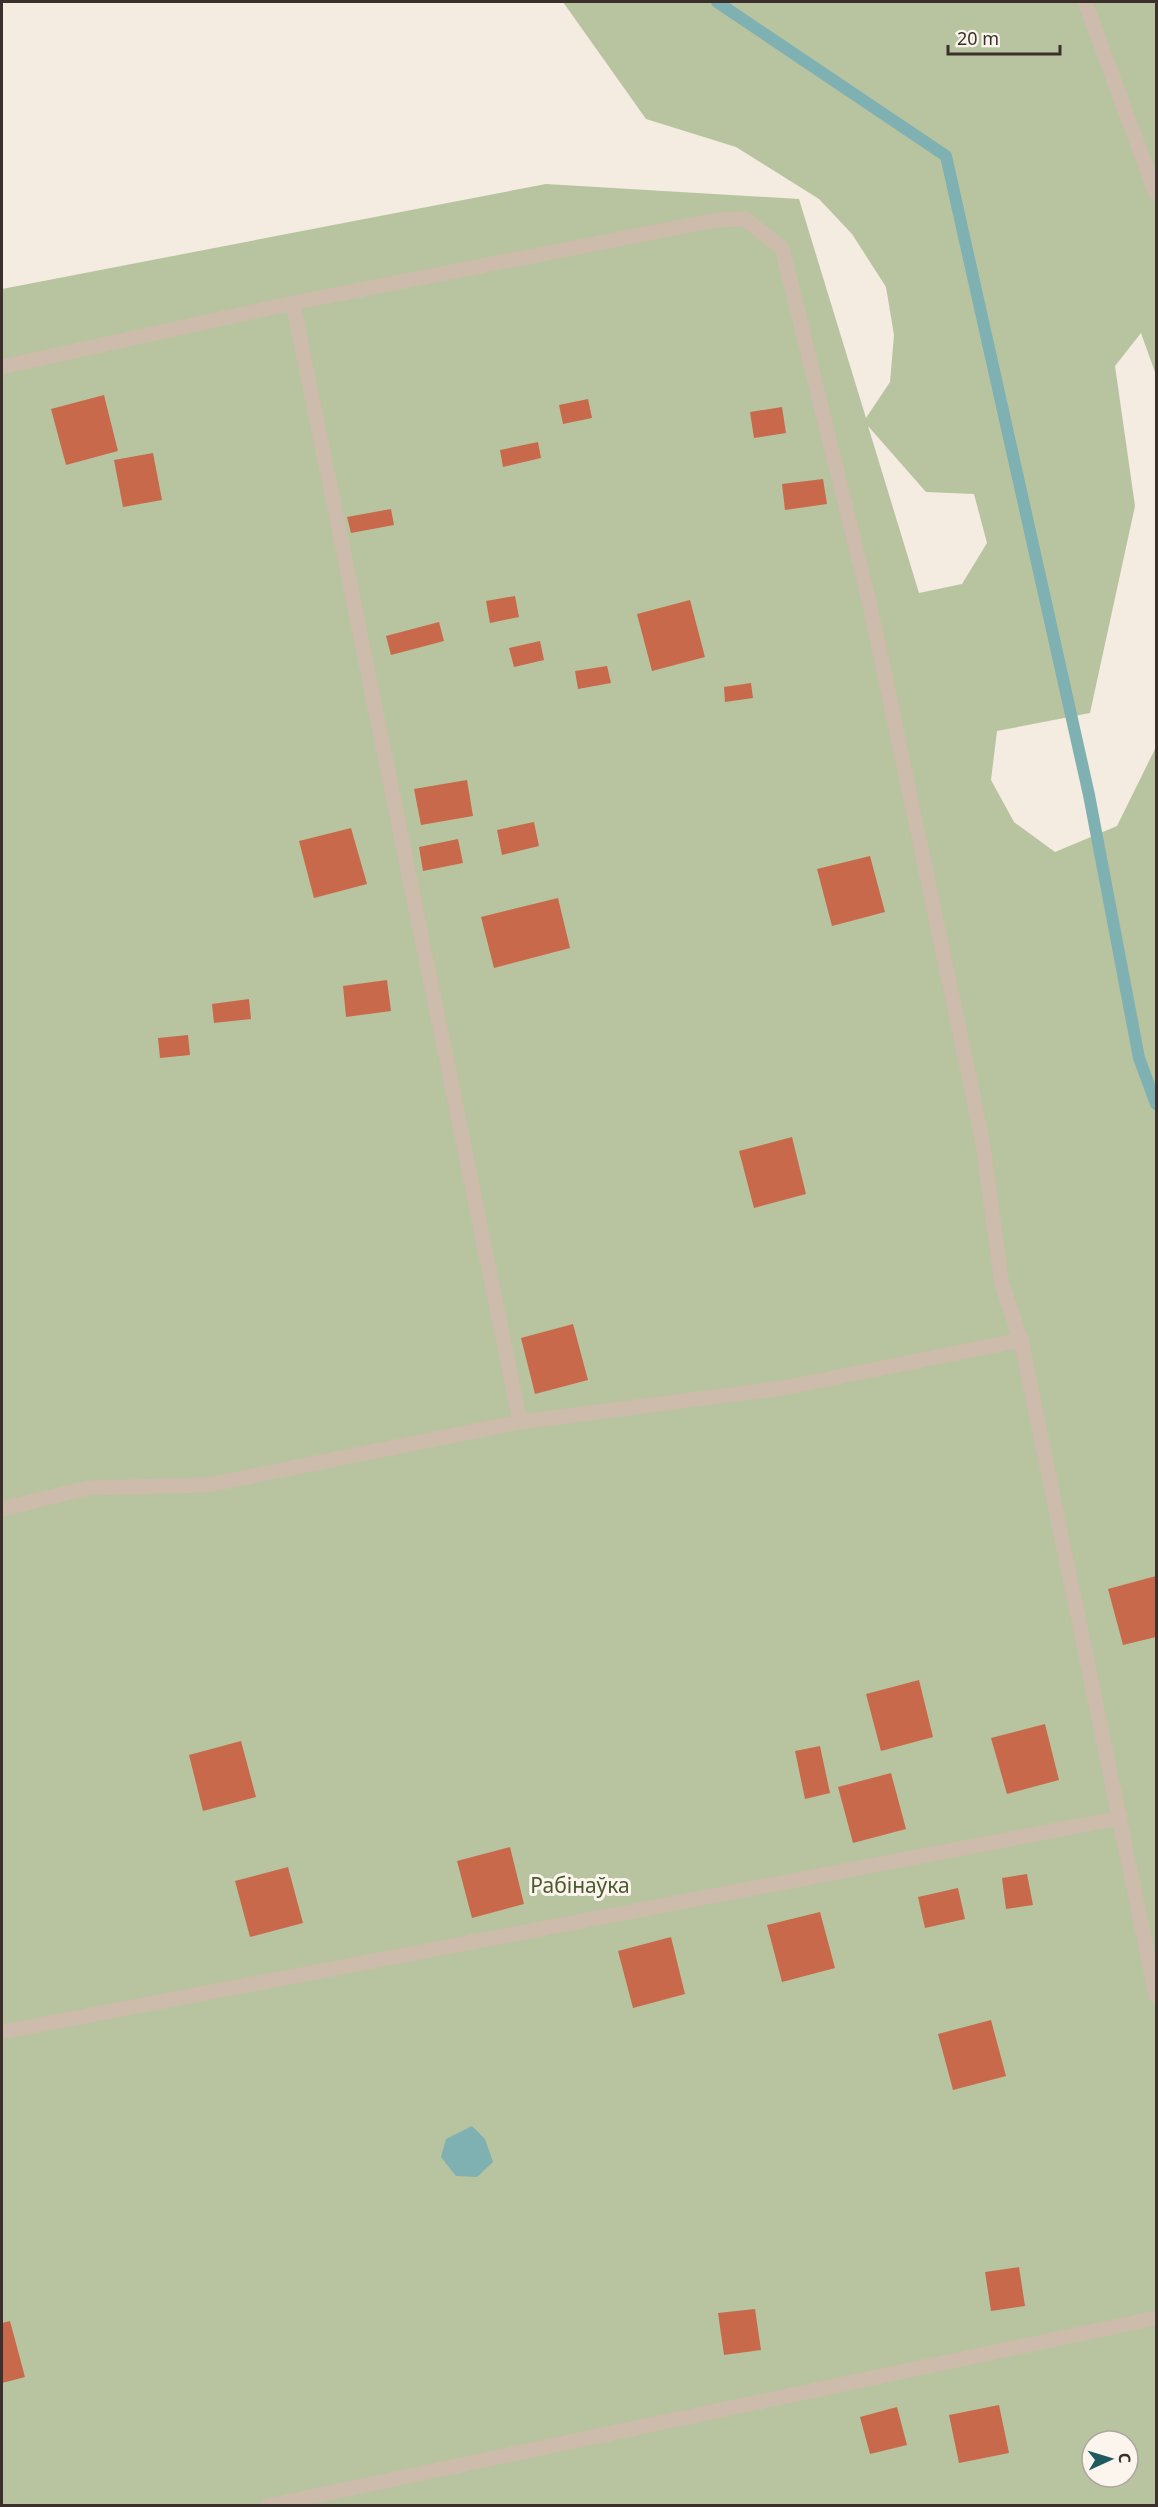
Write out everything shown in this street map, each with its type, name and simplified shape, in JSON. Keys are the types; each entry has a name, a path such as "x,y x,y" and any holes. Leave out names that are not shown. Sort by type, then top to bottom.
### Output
{"lane":[{"path":"1085,2 1156,194"},
{"path":"2,367 293,303 716,220 745,219 782,248 870,605 982,1138 1002,1284 1021,1340 1156,1996"},
{"path":"293,303 520,1422"},
{"path":"2,1509 87,1488 208,1485 520,1422 783,1388 1021,1340"},
{"path":"2,2032 1120,1818"},
{"path":"267,2505 1156,2318"}],"green space":[{"name":"Рабінаўка","path":"563,2 1156,2 1156,375 1141,333 1115,366 1135,506 1090,713 997,731 991,780 1014,822 1055,852 1117,826 1156,747 1156,2505 2,2506 2,289 546,184 799,199 866,418 890,382 894,335 886,287 852,234 819,199 736,147 646,119","holes":["868,426 926,492 974,494 987,543 962,584 919,593"]}],"water":[{"path":"472,2126 485,2139 493,2162 477,2177 456,2176 441,2157 446,2139"}],"building":[{"path":"104,395 118,451 66,465 51,409"},
{"path":"588,399 592,418 563,424 559,405"},
{"path":"782,407 786,433 754,438 750,412"},
{"path":"538,442 541,458 503,467 500,450"},
{"path":"153,453 162,500 123,507 114,460"},
{"path":"823,479 827,504 785,510 782,484"},
{"path":"391,509 394,525 351,533 347,517"},
{"path":"515,596 519,617 490,623 486,601"},
{"path":"690,600 705,657 652,671 637,614"},
{"path":"439,622 444,641 391,655 386,636"},
{"path":"540,641 544,660 514,667 509,648"},
{"path":"607,666 611,683 578,689 575,671"},
{"path":"751,683 753,698 725,702 724,687"},
{"path":"467,780 473,816 421,825 414,789"},
{"path":"534,822 539,846 502,855 497,830"},
{"path":"351,828 367,884 314,898 299,841"},
{"path":"458,839 463,863 423,871 419,847"},
{"path":"870,856 885,912 832,926 817,869"},
{"path":"558,898 570,948 494,968 481,917"},
{"path":"387,980 391,1011 346,1017 343,986"},
{"path":"249,999 251,1019 214,1023 212,1004"},
{"path":"188,1035 190,1055 160,1058 158,1038"},
{"path":"792,1137 806,1194 754,1208 739,1151"},
{"path":"573,1324 588,1380 535,1394 521,1338"},
{"path":"1156,1576 1156,1637 1123,1645 1108,1589"},
{"path":"919,1680 933,1737 881,1751 866,1694"},
{"path":"1045,1724 1059,1780 1007,1794 991,1738"},
{"path":"241,1741 256,1797 203,1811 189,1755"},
{"path":"820,1746 830,1793 805,1799 795,1751"},
{"path":"891,1773 906,1829 853,1843 838,1787"},
{"path":"510,1847 524,1904 472,1918 457,1861"},
{"path":"288,1867 303,1923 250,1937 235,1881"},
{"path":"1027,1874 1033,1905 1006,1909 1002,1878"},
{"path":"958,1888 965,1919 925,1928 918,1897"},
{"path":"820,1912 835,1968 782,1982 767,1925"},
{"path":"671,1937 685,1994 633,2008 618,1951"},
{"path":"991,2020 1006,2076 953,2090 938,2034"},
{"path":"1019,2267 1025,2306 991,2311 985,2272"},
{"path":"755,2309 761,2350 724,2355 718,2313"},
{"path":"10,2321 25,2377 2,2383 2,2323"},
{"path":"999,2405 1009,2453 959,2463 949,2415"},
{"path":"897,2407 907,2445 870,2454 860,2417"}],"waterway":[{"path":"717,2 946,156 1089,795 1139,1058 1156,1104"}]}
